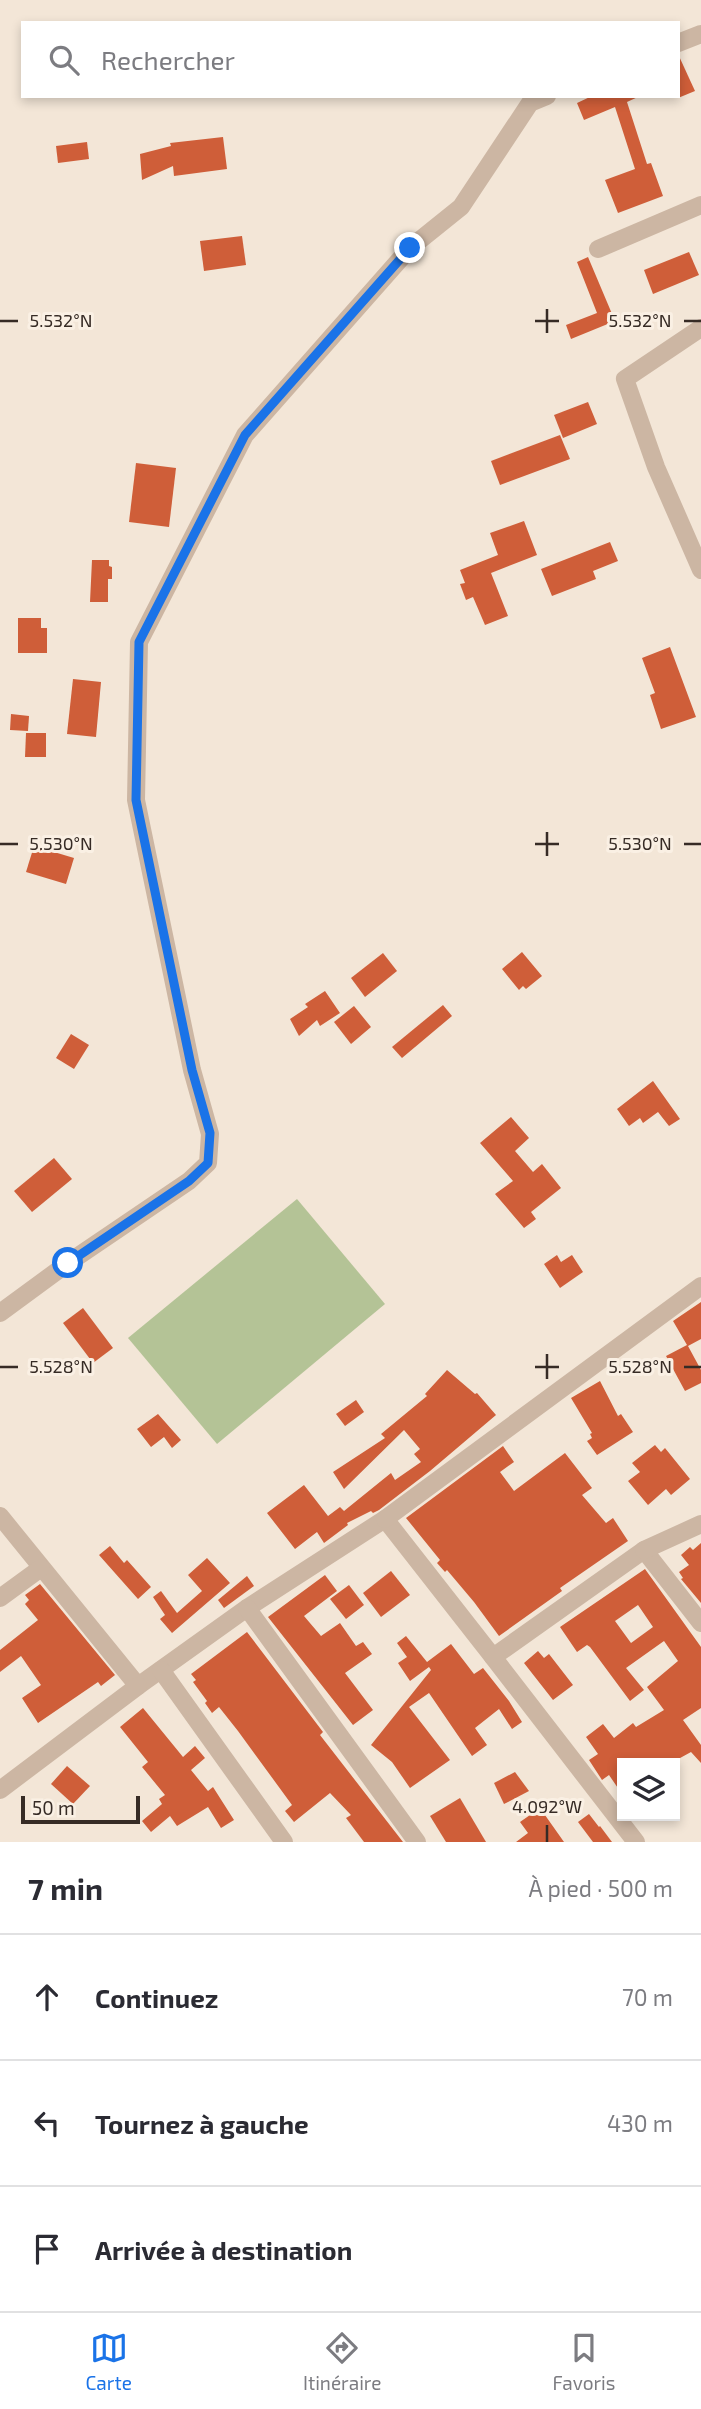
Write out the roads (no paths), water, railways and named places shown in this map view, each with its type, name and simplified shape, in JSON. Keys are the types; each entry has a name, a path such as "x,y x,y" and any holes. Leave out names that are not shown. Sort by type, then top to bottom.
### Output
{"street":[{"path":"680,42 701,34"},
{"path":"0,1314 68,1263 189,1181 208,1163 210,1133 192,1070 136,800 139,642 245,435 410,248 461,207 530,103 542,98"},
{"path":"598,249 701,205"},
{"path":"701,328 625,379 656,467 701,570"},
{"path":"0,1790 247,1608 385,1519 701,1286"},
{"path":"0,1516 138,1686"},
{"path":"385,1519 636,1842"},
{"path":"493,1657 644,1550 701,1524"},
{"path":"644,1550 701,1623"},
{"path":"0,1598 41,1567"},
{"path":"247,1608 417,1842"},
{"path":"161,1670 284,1842"}]}
